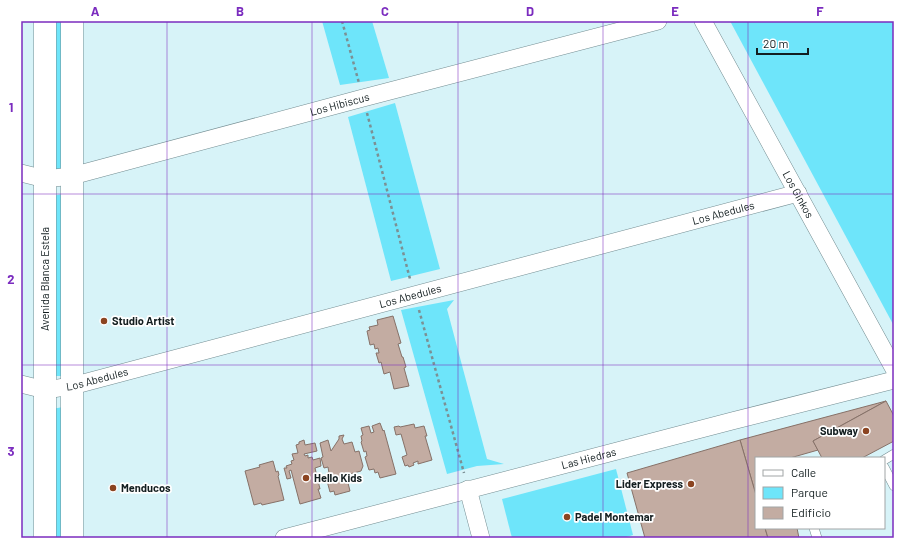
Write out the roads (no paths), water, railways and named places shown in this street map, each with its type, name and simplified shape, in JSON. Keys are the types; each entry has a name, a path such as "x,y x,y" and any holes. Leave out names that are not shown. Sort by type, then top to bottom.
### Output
{"main road":[{"name":"Avenida Blanca Estela","path":"45,21 45,538"},
{"path":"72,21 72,538"}],"street":[{"name":"Los Hibiscus","path":"21,173 45,179 72,176 658,21"},
{"name":"Los Ginkos","path":"703,21 762,131 798,193 894,369"},
{"name":"Los Abedules","path":"21,384 45,390 72,386 798,193"},
{"name":"Las Hiedras","path":"284,538 468,489 894,380"},
{"path":"468,489 481,538"}],"lane":[{"path":"885,459 894,454"},
{"path":"885,469 894,486"}],"place":[{"name":"Studio Artist","path":"104,321"},
{"name":"Subway","path":"866,431"},
{"name":"Hello Kids","path":"306,478"},
{"name":"Lider Express","path":"691,484"},
{"name":"Menducos","path":"113,488"},
{"name":"Padel Montemar","path":"567,517"}]}
